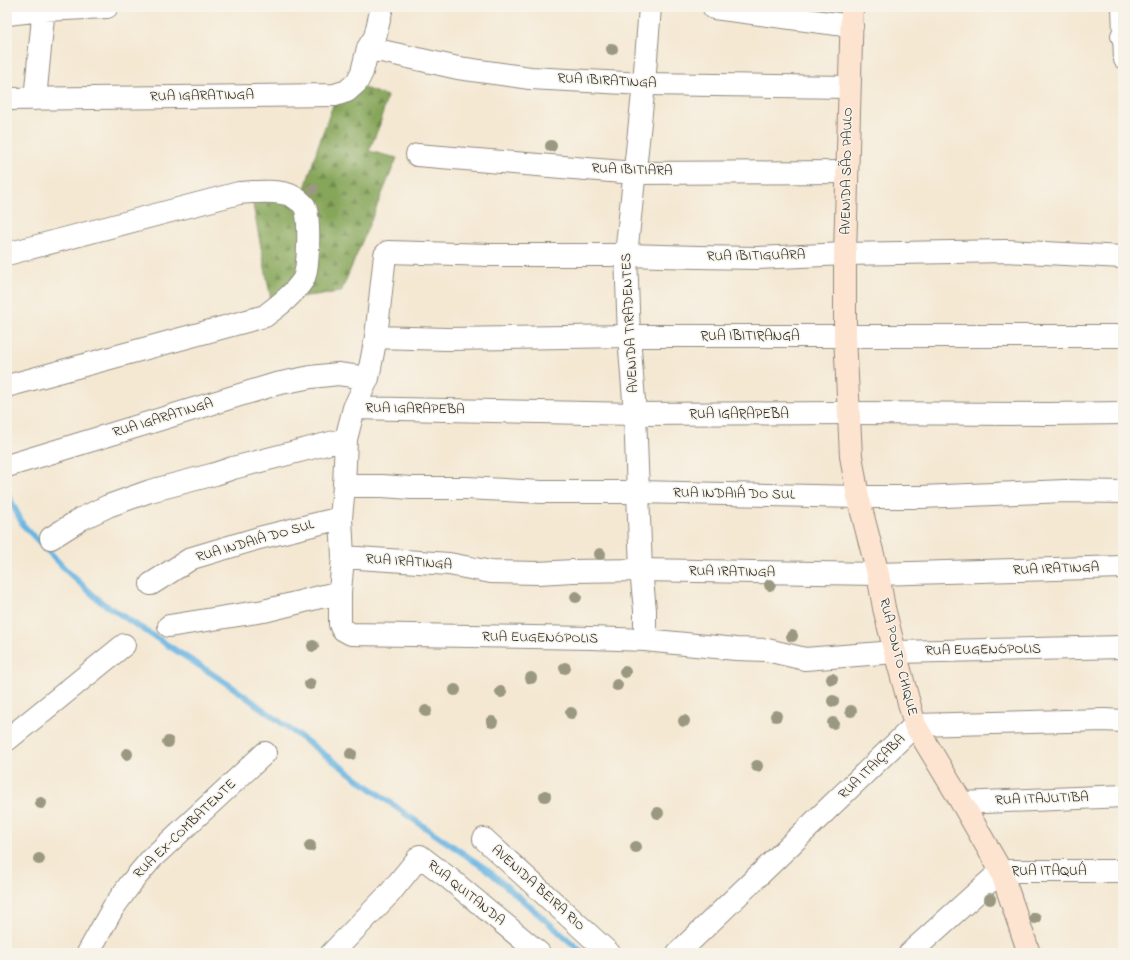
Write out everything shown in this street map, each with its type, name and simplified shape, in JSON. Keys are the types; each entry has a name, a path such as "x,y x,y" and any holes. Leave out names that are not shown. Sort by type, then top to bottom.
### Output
{"main road":[{"name":"AVENIDA SÃO PAULO","path":"845,336 845,254 852,16"},
{"name":"RUA PONTO CHIQUE","path":"845,336 851,456 858,497 878,574 884,608 915,725 962,802 1001,871 1028,953"}],"street":[{"path":"7,14 43,8 107,7"},
{"name":"RUA IGARATINGA","path":"7,99 335,95 347,91 357,82 362,72 368,48 375,37 382,7"},
{"name":"AVENIDA TIRADENTES","path":"644,640 645,610 641,570 635,414 629,336 626,255 644,84 650,7"},
{"path":"1120,7 1123,36 1123,60"},
{"path":"35,99 43,8"},
{"path":"714,8 852,16"},
{"name":"RUA IBIRATINGA","path":"368,48 458,68 530,78 644,84 849,87"},
{"name":"RUA IBITIARA","path":"417,154 635,173 847,172"},
{"path":"7,254 239,193 276,192 293,196 305,206 308,224 308,256 304,279 289,297 265,316 7,386"},
{"name":"RUA IBITIGUARA","path":"388,252 490,255 626,255 757,258 845,254 1006,251 1123,256"},
{"name":"RUA EUGENÓPOLIS","path":"388,252 385,255 376,337 368,378 354,408 346,439 341,518 343,557 340,592 340,624 342,629 351,634 644,640 736,649 767,650 805,659 895,652 1123,647"},
{"name":"RUA IBITIRANGA","path":"376,337 447,339 629,336 1123,336"},
{"name":"RUA IGARATINGA","path":"7,466 276,384 311,377 338,374 368,378"},
{"name":"RUA IGARAPEBA","path":"354,408 635,414 1123,413"},
{"path":"51,538 81,519 108,506 150,491 346,439"},
{"name":"RUA INDAIÁ DO SUL","path":"344,486 466,488 542,492 638,492 858,497 921,497 1065,491 1123,492"},
{"name":"RUA INDAIÁ DO SUL","path":"151,584 192,558 259,538 341,518"},
{"name":"RUA IRATINGA","path":"343,557 442,564 491,572 538,573 641,570 878,574 1123,567"},
{"path":"169,626 264,611 340,592"},
{"path":"7,740 124,645"},
{"name":"RUA ITAIÇABA","path":"678,953 915,725 1104,720 1123,721"},
{"name":"RUA EX-COMBATENTE","path":"88,953 131,882 152,858 265,753"},
{"name":"RUA ITAJUTIBA","path":"962,802 1123,796"},
{"name":"AVENIDA BEIRA RIO","path":"484,838 609,953"},
{"name":"RUA QUITANDA","path":"332,953 390,893 420,856 539,953"},
{"name":"RUA ITAQUÁ","path":"910,953 1001,871 1123,871"}],"green space":[{"path":"355,85 387,96 380,124 369,151 397,158 341,292 271,300 251,194 304,192 318,146 340,86"}],"waterway":[{"path":"7,493 23,525 69,573 101,602 234,688 407,815 489,871 583,953"}]}
